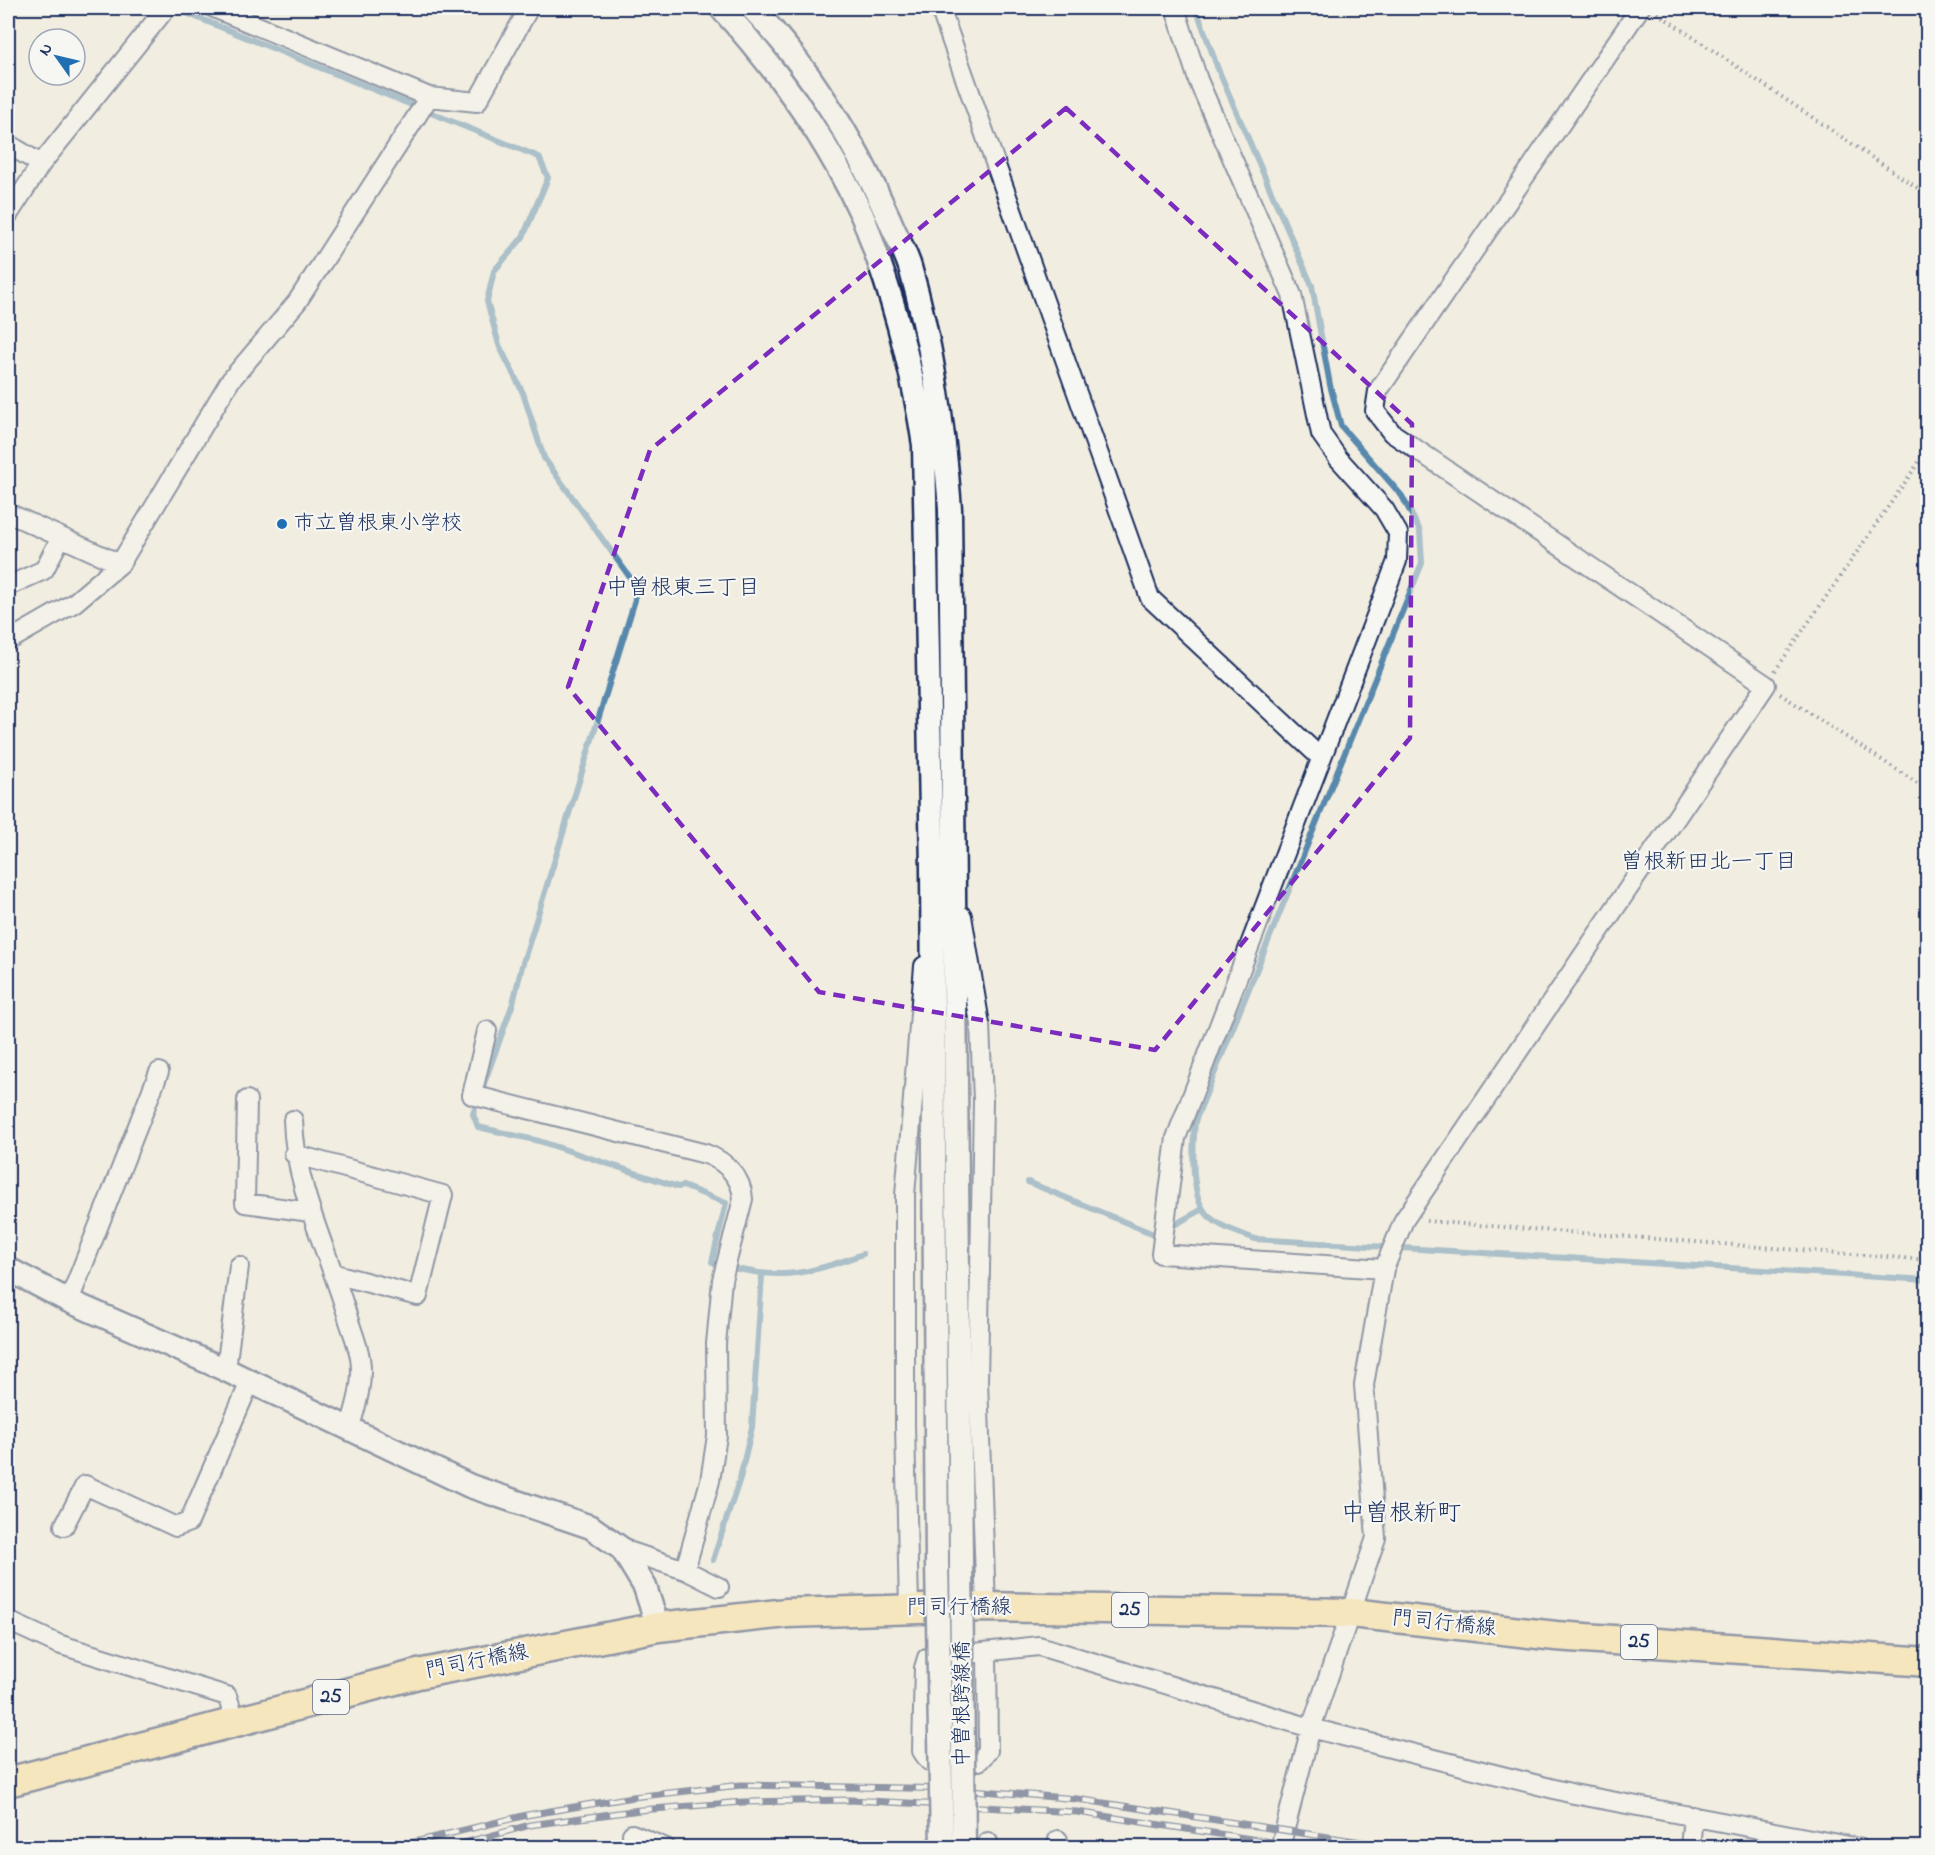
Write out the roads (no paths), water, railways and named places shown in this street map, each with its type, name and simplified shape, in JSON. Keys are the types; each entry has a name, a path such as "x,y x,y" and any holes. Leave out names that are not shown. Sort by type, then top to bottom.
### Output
{"main road":[{"name":"門司行橋線","path":"8,1782 418,1674 658,1627 787,1613 986,1607 1351,1613 1556,1636 1928,1662"}],"street":[{"path":"214,8 429,98 477,102 529,8"},
{"path":"721,8 759,50 816,129 860,210 895,306 913,375 924,445 943,871 980,1024 983,1101 978,1381 986,1607"},
{"path":"752,8 772,28 824,97 876,188 909,265 931,350 945,434 950,509 943,871 910,1107 905,1195 904,1425 909,1608"},
{"path":"940,8 1150,598 1321,758"},
{"path":"1175,8 1198,80 1292,295 1321,434 1338,458 1384,509 1398,533 1397,561 1176,1138 1161,1254 1386,1265"},
{"path":"1280,1848 1311,1728 1376,1538 1364,1384 1386,1265 1401,1227 1766,685 1392,433 1375,411 1378,391 1640,8"},
{"path":"8,215 41,164 163,12"},
{"path":"8,641 74,603 120,564 230,381 297,302 429,98"},
{"path":"8,144 41,164"},
{"path":"8,513 120,564"},
{"path":"8,586 44,570 61,537"},
{"name":"中曽根跨線橋","path":"943,871 961,1560 964,1848"},
{"name":"中曽根跨線橋","path":"942,1848 937,1562 943,871"},
{"path":"487,1031 472,1095 724,1160 742,1190 743,1199 722,1280 716,1344 717,1436 710,1481 685,1570"},
{"path":"69,1301 159,1072"},
{"path":"247,1100 245,1203 310,1212"},
{"path":"293,1120 294,1154 310,1212 335,1274 360,1358 359,1397 349,1430"},
{"path":"294,1154 443,1195 418,1296 335,1274"},
{"path":"226,1370 239,1266"},
{"path":"8,1269 69,1301 226,1370 470,1486 591,1527 622,1549 685,1570 719,1587"},
{"path":"64,1526 85,1485 176,1527 189,1522 250,1382"},
{"path":"622,1549 645,1587 658,1627"},
{"path":"8,1621 58,1644 227,1696 236,1722"},
{"path":"987,1652 988,1751 979,1761 929,1761 922,1751 924,1668 927,1658 1039,1646 1311,1728 1574,1794 1859,1848"},
{"path":"1690,1848 1693,1816"},
{"path":"632,1834 666,1848"}],"waterway":[{"path":"174,8 539,157 548,178 523,237 494,271 487,301 499,345 523,393 544,458 634,583 635,600 522,966 513,1003 482,1089"},
{"path":"1196,8 1218,69 1312,286 1330,385 1341,426 1402,496 1420,531 1422,563 1195,1121 1194,1178 1203,1209 1219,1224 1255,1239 1928,1280"},
{"path":"478,1099 473,1114 478,1127 539,1141 678,1187 683,1186 726,1203 712,1262 754,1272 788,1274 823,1267 863,1254"},
{"path":"1028,1182 1156,1235 1203,1209"},
{"path":"713,1560 740,1478 752,1427 762,1275"}],"railway":[{"path":"390,1848 527,1815 633,1797 741,1785 960,1789 1077,1799 1401,1848"},
{"path":"446,1848 530,1825 640,1810 743,1802 850,1800 1077,1812 1309,1848"}],"place":[{"name":"市立曽根東小学校","path":"282,524"}],"district":[{"name":"中曽根東三丁目","path":"683,589"},
{"name":"曽根新田北一丁目","path":"1709,863"},
{"name":"中曽根新町","path":"1401,1514"}]}
